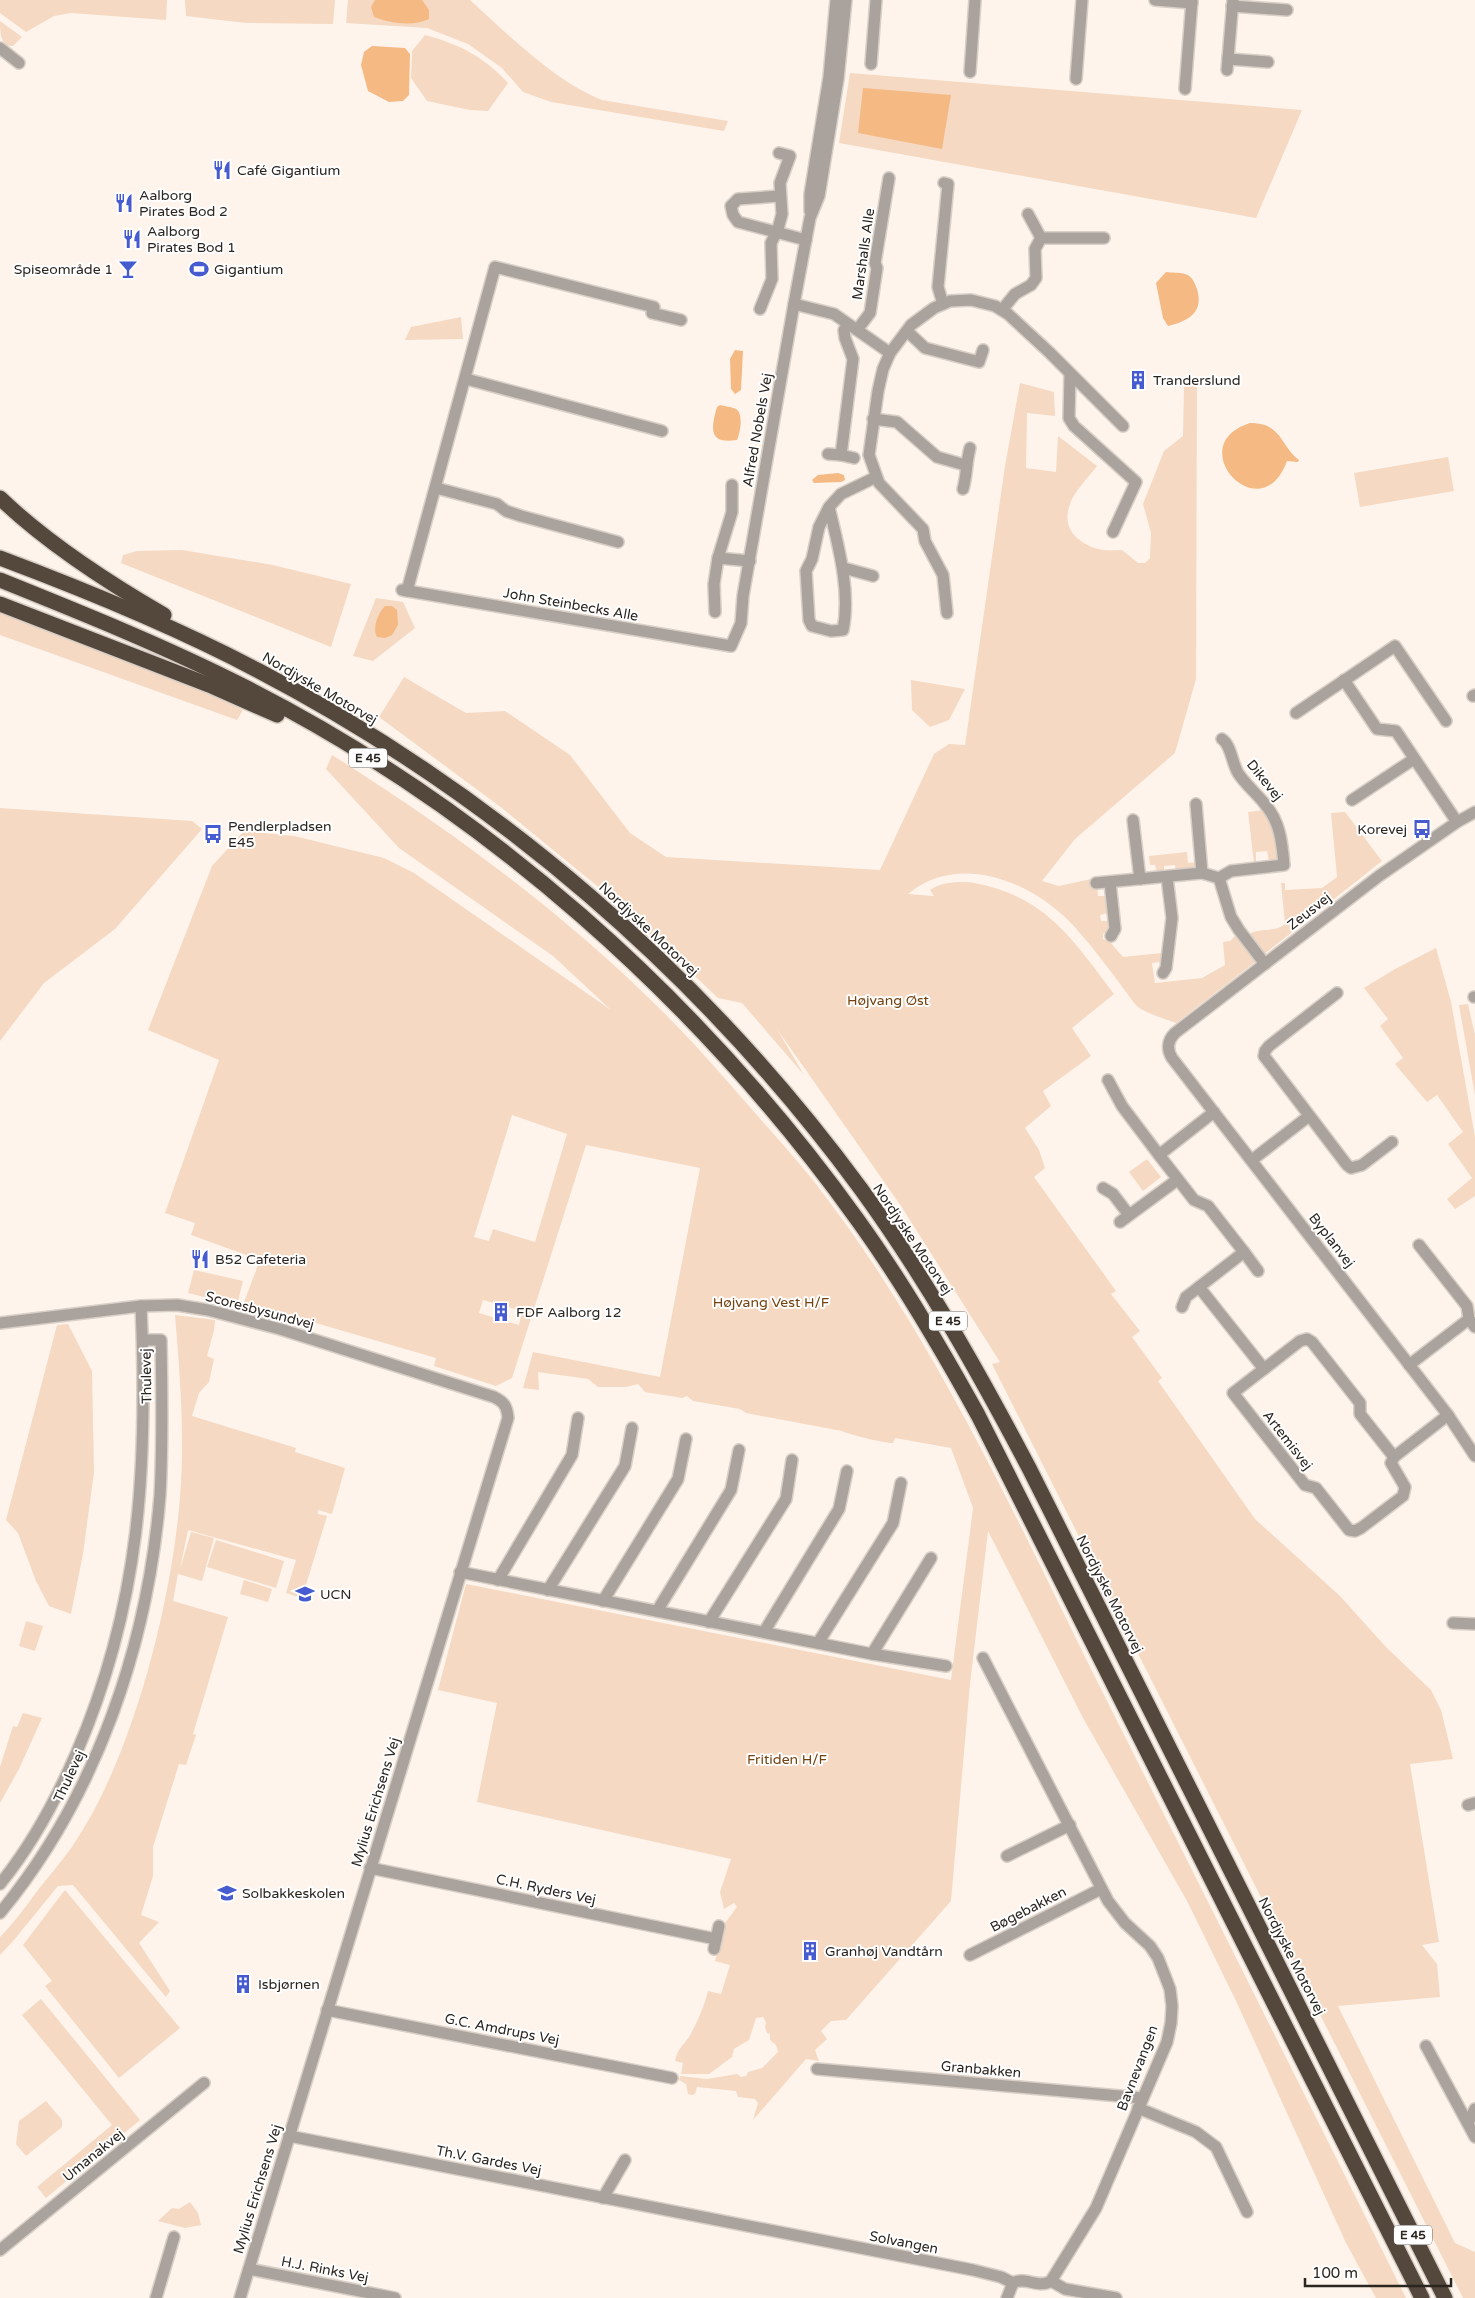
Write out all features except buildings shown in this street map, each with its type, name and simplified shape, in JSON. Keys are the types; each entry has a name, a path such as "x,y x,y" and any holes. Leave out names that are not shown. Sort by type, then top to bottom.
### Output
{"highway":[{"path":"3,502 107,581 262,673"},
{"name":"Nordjyske Motorvej","path":"0,558 148,617 262,673 340,716 428,772 517,836 571,880 641,942 726,1026 789,1097 861,1189 928,1288 1002,1416 1445,2298"},
{"name":"E 45","path":"0,580 144,639 245,687 341,741 402,779 485,839 572,908 625,955 675,1004 766,1103 804,1149 857,1220 930,1332 978,1416 1025,1506 1422,2298"},
{"path":"0,604 191,677 275,714 335,747 378,775 572,908"}],"street":[{"name":"Alfred Nobels Vej","path":"731,646 741,623 750,561 810,218 810,194 829,77 836,0"},
{"name":"Alfred Nobels Vej","path":"810,218 819,196 838,79 846,0"},
{"path":"871,64 876,0"},
{"path":"970,72 976,0"},
{"path":"1076,79 1082,0"},
{"path":"1154,0 1192,1 1185,89"},
{"path":"1268,62 1227,64 1232,3 1287,10"},
{"path":"0,48 19,63"},
{"path":"760,309 772,279 771,243 778,229 782,214 780,183 790,156 779,152"},
{"name":"Marshalls Alle","path":"852,327 870,313 877,268 875,263 888,178"},
{"path":"943,304 933,287 946,183"},
{"path":"780,196 743,197 733,202 731,206 732,216 738,222 806,240"},
{"path":"1028,214 1041,238"},
{"path":"1041,238 1104,238"},
{"path":"1002,310 1015,294 1031,285 1036,278 1035,249 1041,238"},
{"name":"John Steinbecks Alle","path":"681,320 652,313 654,306 495,267 436,488 404,590 731,646"},
{"path":"947,613 943,574 925,541 923,529 886,492 876,477 869,455 880,384 890,353 906,331 921,317 943,304 971,300 995,306 1002,310 1123,426"},
{"path":"794,304 834,314 890,353"},
{"path":"841,455 853,358 844,330 852,327"},
{"path":"906,331 925,348 979,362 983,350"},
{"path":"1070,374 1069,418 1074,426 1136,482 1113,532"},
{"path":"466,379 662,431"},
{"path":"874,418 897,422 936,457 965,465"},
{"path":"963,489 967,475 965,465 970,448"},
{"path":"828,454 854,458"},
{"path":"829,507 844,568 846,618 843,630 831,631 812,626 809,620 806,572 812,559 819,527 829,507 841,494 876,477"},
{"path":"715,612 714,584 718,558 732,512 732,486"},
{"path":"436,488 497,504 506,511 521,516 618,542"},
{"path":"718,558 750,561"},
{"path":"844,568 873,576"},
{"path":"1296,713 1395,646 1446,721"},
{"path":"1344,680 1377,729 1396,731 1456,822"},
{"name":"Dikevej","path":"1219,878 1231,871 1284,865 1282,839 1274,817 1265,803 1240,776 1233,764 1227,743 1222,739"},
{"path":"1352,800 1414,759"},
{"path":"1196,804 1202,873"},
{"name":"Zeusvej","path":"1169,1043 1175,1033 1379,876 1456,822 1475,812"},
{"path":"1133,820 1140,879"},
{"path":"1096,884 1202,873 1219,878 1232,917 1239,930 1265,964"},
{"path":"1163,973 1166,968 1171,929 1167,877"},
{"path":"1110,882 1115,929 1111,936"},
{"path":"1338,993 1265,1051 1264,1056 1347,1165 1352,1168 1362,1165 1392,1142"},
{"name":"Byplanvej","path":"1169,1043 1170,1055 1448,1415 1475,1456"},
{"path":"1108,1080 1122,1106 1177,1180 1194,1200 1208,1206 1258,1271"},
{"path":"1159,1154 1214,1112"},
{"path":"1252,1160 1309,1116"},
{"path":"1120,1222 1177,1180"},
{"path":"1103,1188 1113,1194 1130,1215"},
{"path":"1409,1365 1472,1323 1467,1306 1419,1245"},
{"path":"1182,1307 1186,1297 1244,1252"},
{"path":"1199,1287 1264,1369"},
{"name":"Scoresbysundvej","path":"0,1323 141,1306 177,1305 208,1310 289,1332 503,1401"},
{"name":"Thulevej","path":"0,1884 37,1832 65,1779 89,1722 118,1633 137,1532 144,1429 141,1306"},
{"name":"Artemisvej","path":"1307,1339 1312,1342 1360,1403 1360,1414 1394,1457 1391,1462 1393,1468 1405,1486 1403,1496 1361,1528 1356,1531 1349,1530 1316,1488 1305,1486 1229,1390 1264,1369 1300,1341 1307,1339"},
{"name":"Thulevej","path":"0,1913 28,1880 43,1857 61,1828 81,1788 107,1729 136,1637 145,1597 155,1534 163,1430 161,1340 143,1340"},
{"name":"Mylius Erichsens Vej","path":"240,2298 508,1418 507,1409 503,1401"},
{"path":"1394,1457 1448,1415"},
{"path":"498,1580 572,1454 578,1418"},
{"path":"548,1590 625,1466 632,1428"},
{"path":"144,1429 163,1430"},
{"path":"603,1601 678,1479 686,1439"},
{"path":"657,1612 732,1490 739,1450"},
{"path":"709,1622 786,1499 792,1460"},
{"path":"764,1632 839,1510 847,1471"},
{"path":"818,1643 893,1523 901,1483"},
{"path":"137,1532 155,1534"},
{"path":"872,1654 931,1558"},
{"path":"460,1572 872,1654 946,1666"},
{"path":"1453,1623 1475,1624"},
{"path":"118,1633 136,1637"},
{"name":"Bavnevangen","path":"983,1658 1070,1825 1101,1889 1115,1912 1150,1946 1158,1958 1170,1989 1172,2006 1167,2042 1096,2208 1051,2281"},
{"path":"1007,1856 1070,1825"},
{"name":"C.H. Ryders Vej","path":"370,1868 715,1944 719,1926"},
{"name":"Bøgebakken","path":"970,1955 1101,1889"},
{"name":"G.C. Amdrups Vej","path":"327,2010 672,2078"},
{"path":"1426,2046 1475,2137"},
{"name":"Granbakken","path":"817,2069 1140,2103 1196,2132 1216,2147 1247,2212"},
{"name":"Umanakvej","path":"0,2250 204,2082"},
{"path":"1468,2123 1475,2108"},
{"name":"Th.V. Gardes Vej","path":"289,2136 682,2214"},
{"path":"604,2198 625,2160"},
{"name":"Solvangen","path":"682,2214 973,2270 1001,2276 1013,2283 1020,2280 1040,2284 1051,2281 1065,2289 1116,2298"},
{"path":"156,2298 174,2237"},
{"name":"H.J. Rinks Vej","path":"249,2269 395,2298"},
{"path":"1006,2298 1013,2283"}],"green space":[{"path":"0,0 167,0 166,20 71,13 54,16 26,32 0,13"},
{"path":"185,0 335,0 333,24 246,23 186,16"},
{"path":"348,0 470,0 550,70 567,82 602,100 728,121 724,131 551,102 523,92 502,68 468,44 427,28 346,23"},
{"path":"0,21 22,37 13,46 5,44 3,41"},
{"path":"425,35 460,47 490,66 508,83 488,111 470,110 427,101 411,78 412,51"},
{"path":"850,73 1302,110 1256,218 839,143"},
{"path":"461,317 463,339 405,340 411,327"},
{"name":"Højvang Øst","path":"1197,377 1196,679 1175,753 1075,839 1042,881 1059,886 1096,878 1098,896 1106,896 1108,913 1100,915 1101,921 1108,921 1109,930 1103,934 1103,939 1111,943 1123,957 1162,953 1161,962 1152,963 1155,983 1202,978 1225,965 1223,942 1230,941 1235,936 1255,962 1176,1023 1149,1013 1137,1006 1079,932 1063,915 1022,887 999,878 975,874 952,874 929,881 908,894 934,896 930,890 935,887 963,882 999,889 1020,898 1056,923 1085,956 1114,994 1072,1028 1091,1056 1043,1091 1051,1106 1025,1128 1039,1150 1045,1168 1034,1177 1116,1291 1111,1294 1140,1331 1132,1337 1162,1378 1158,1381 1255,1519 1340,1596 1386,1647 1431,1690 1441,1710 1453,1759 1410,1764 1439,1942 1422,1945 1437,1964 1440,1997 1338,2006 1455,2243 1475,2252 1475,2298 1463,2298 992,1364 1000,1362 901,1206 777,1029 804,1075 742,1003 718,998 618,903 502,808 379,717 404,677 466,713 505,711 570,755 630,833 666,857 880,870 934,754 949,744 965,745 1005,466 1020,383 1054,392 1055,416 1027,413 1026,468 1056,472 1058,436 1097,466 1072,499 1068,513 1069,527 1078,538 1090,546 1104,550 1122,550 1138,563 1145,563 1150,558 1151,533 1143,504 1164,451 1183,436 1184,387"},
{"path":"1448,457 1454,491 1360,507 1354,473"},
{"path":"182,550 273,565 351,584 331,647 121,563 123,555 137,551"},
{"path":"376,598 403,602 415,628 373,661 353,656"},
{"path":"0,611 210,694 243,710 237,720 0,635"},
{"path":"911,680 965,689 949,720 930,727 912,710"},
{"path":"332,755 418,812 502,872 621,971 698,1049 800,1164 854,1236 930,1355 998,1481 1406,2298 1376,2298 1346,2243 1237,2003 1187,1901 1083,1718 988,1531 970,1684 951,1901 846,2020 831,2021 821,2031 827,2039 815,2050 819,2061 806,2059 753,2120 758,2103 755,2099 738,2097 736,2091 697,2087 695,2094 691,2095 688,2094 686,2084 679,2080 680,2076 707,2079 737,2074 741,2077 746,2076 748,2072 762,2068 778,2052 776,2045 770,2040 770,2034 767,2033 766,2022 763,2017 756,2018 749,2040 734,2049 732,2057 709,2074 681,2074 683,2063 675,2061 679,2050 689,2037 697,2021 708,1991 721,1994 730,1965 715,1961 725,1923 737,1907 734,1903 724,1909 720,1892 731,1859 477,1802 497,1703 438,1690 466,1584 951,1680 973,1508 951,1448 895,1438 893,1443 875,1440 842,1431 746,1413 740,1409 693,1401 687,1396 682,1398 645,1392 638,1384 626,1387 598,1387 588,1379 538,1372 539,1390 523,1388 533,1352 660,1377 700,1168 586,1145 512,1378 496,1386 434,1366 436,1358 244,1302 260,1260 191,1235 195,1223 165,1213 219,1060 148,1030 212,866 244,831 294,836 384,858 414,873 611,1010 553,956 399,848 326,769","holes":["512,1115 567,1134 535,1242 493,1229 489,1241 474,1237","483,1300 522,1311 519,1325 479,1313"]},
{"path":"0,808 192,821 202,829 115,929 44,983 0,1041"},
{"path":"1265,810 1272,822 1279,855 1278,859 1269,861 1267,851 1256,852 1256,863 1254,863 1248,812"},
{"path":"1345,812 1382,861 1263,955 1248,935 1257,931 1281,927 1285,924 1281,883 1285,883 1285,890 1322,888 1337,877 1331,813"},
{"path":"1187,852 1188,863 1196,862 1195,869 1176,872 1175,865 1164,866 1164,873 1161,873 1160,870 1156,870 1155,865 1150,865 1149,856"},
{"path":"1436,948 1451,1002 1475,1137 1475,1196 1455,1209 1447,1199 1472,1178 1448,1144 1463,1132 1437,1095 1427,1102 1395,1064 1403,1058 1380,1026 1388,1019 1364,988 1395,969"},
{"path":"1468,1004 1475,1035 1475,1095 1459,1005"},
{"path":"1147,1159 1161,1177 1143,1191 1129,1172"},
{"path":"194,1270 243,1281 237,1305 188,1293"},
{"path":"175,1315 215,1320 207,1356 214,1359 209,1382 199,1393 192,1416 296,1448 295,1452 345,1468 332,1514 318,1510 318,1514 327,1516 302,1598 286,1593 296,1560 188,1530 180,1569 191,1532 214,1538 202,1581 178,1574 173,1601 228,1617 193,1734 196,1735 186,1765 179,1764 153,1847 153,1876 141,1915 159,1922 139,1943 170,1991 166,1997 73,1885 58,1886 0,1955 0,1937 68,1852 97,1804 133,1720 147,1674 169,1582 180,1497 182,1429"},
{"path":"68,1324 92,1371 94,1472 83,1554 71,1614 49,1606 36,1581 18,1533 6,1520 57,1325"},
{"path":"216,1540 284,1561 276,1588 207,1567"},
{"path":"244,1580 272,1589 268,1602 240,1594"},
{"path":"26,1621 43,1626 35,1651 19,1646"},
{"path":"23,1713 42,1718 19,1769 0,1803 0,1767 13,1726 17,1727"},
{"path":"65,1890 180,2028 119,2078 45,1986 52,1981 23,1945"},
{"path":"41,1999 140,2120 46,2198 37,2187 112,2125 22,2015"},
{"path":"46,2101 62,2120 62,2127 26,2156 16,2144 19,2121"},
{"path":"190,2202 198,2213 201,2225 185,2228 158,2221 172,2208 179,2209"}],"shaded area":[{"path":"375,0 422,0 429,10 429,19 415,23 401,23 374,17 371,7"},
{"path":"372,46 405,48 410,54 409,95 403,101 389,102 368,91 361,65 364,52"},
{"path":"863,88 951,95 942,149 858,133"},
{"path":"1166,272 1183,273 1190,276 1199,297 1193,314 1182,321 1168,326 1163,318 1156,283"},
{"path":"735,350 743,351 741,390 735,394 731,389 730,359"},
{"path":"720,405 736,409 740,415 741,424 737,440 721,440 714,434 713,423 717,407"},
{"path":"1250,423 1260,424 1274,430 1292,454 1299,460 1298,462 1287,461 1275,481 1260,489 1245,486 1232,477 1224,464 1223,448 1230,434"},
{"path":"838,473 844,475 845,480 841,482 814,483 812,480 818,475"},
{"path":"385,606 392,606 397,610 398,625 392,635 385,638 377,637 376,621"}],"place":[{"name":"Café Gigantium","path":"222,170"},
{"name":"Aalborg Pirates Bod 2","path":"124,203"},
{"name":"Aalborg Pirates Bod 1","path":"132,239"},
{"name":"Spiseområde 1","path":"128,269"},
{"name":"Gigantium","path":"199,269"},
{"name":"Tranderslund","path":"1138,380"},
{"name":"Korevej","path":"1422,829"},
{"name":"Pendlerpladsen E45","path":"213,834"},
{"name":"B52 Cafeteria","path":"200,1259"},
{"name":"FDF Aalborg 12","path":"501,1312"},
{"name":"UCN","path":"305,1594"},
{"name":"Solbakkeskolen","path":"227,1893"},
{"name":"Granhøj Vandtårn","path":"810,1951"},
{"name":"Isbjørnen","path":"243,1984"}],"park label":[{"name":"Højvang Vest H/F","path":"771,1302"},
{"name":"Fritiden H/F","path":"787,1759"}]}
